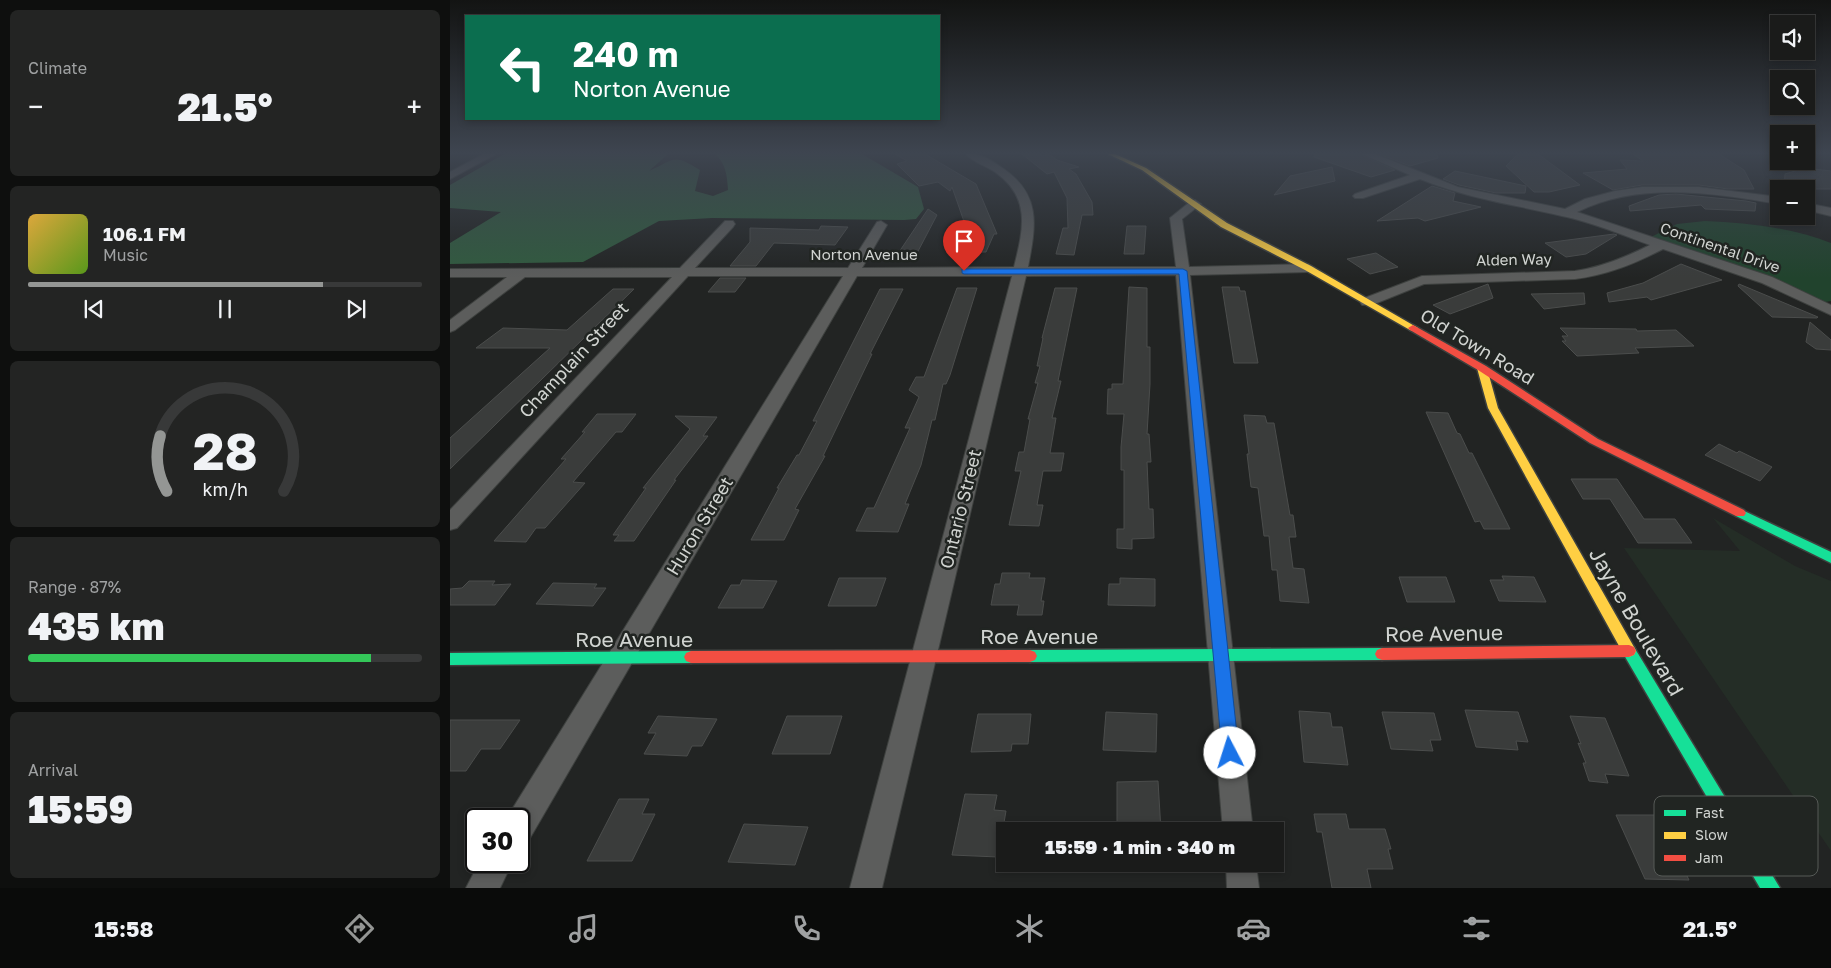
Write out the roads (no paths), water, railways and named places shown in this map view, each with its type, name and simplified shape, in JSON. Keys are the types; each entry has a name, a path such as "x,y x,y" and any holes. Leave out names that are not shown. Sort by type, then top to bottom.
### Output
{"street":[{"name":"Ontario Street","path":"866,888 1020,271 1030,222 1023,195"},
{"name":"Old Town Road","path":"1182,195 1224,225 1308,268 1482,368 1594,442 1831,558"},
{"name":"Continental Drive","path":"1477,195 1567,213 1767,280 1831,311"},
{"path":"1567,213 1579,205 1611,195"},
{"path":"1738,195 1770,200"},
{"path":"1194,204 1176,218 1222,656 1237,822"},
{"path":"1815,207 1828,208"},
{"name":"Champlain Street","path":"450,523 729,224"},
{"name":"Huron Street","path":"530,809 881,225"},
{"name":"Alden Way","path":"1367,302 1407,284 1422,280 1575,275 1597,272 1631,260 1662,245"},
{"name":"Norton Avenue","path":"450,274 1183,271 1308,268"},
{"path":"450,327 521,273"},
{"name":"Jayne Boulevard","path":"1482,368 1493,408 1629,651 1716,796"},
{"name":"Roe Avenue","path":"450,660 925,656 1222,656 1629,651"},
{"path":"1242,872 1243,888"},
{"path":"482,888 491,873"},
{"name":"Jayne Boulevard","path":"1764,876 1771,888"}]}
